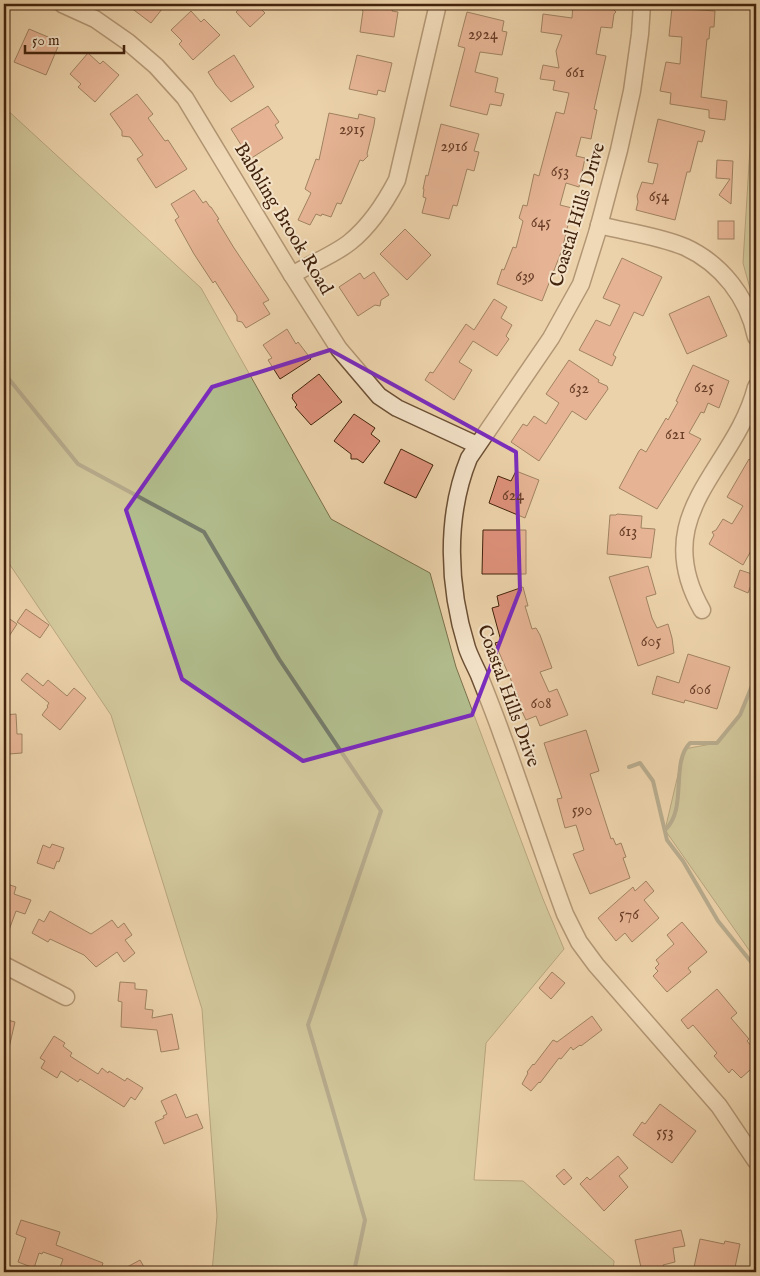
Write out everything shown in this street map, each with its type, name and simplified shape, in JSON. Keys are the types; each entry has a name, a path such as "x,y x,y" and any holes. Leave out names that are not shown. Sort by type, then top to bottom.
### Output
{"street":[{"name":"Babbling Brook Road","path":"62,4 95,19 128,42 156,66 185,98 339,349 379,396 397,408 477,445"},
{"path":"292,275 349,242 373,218 394,187 438,4"},
{"name":"Coastal Hills Drive","path":"642,4 632,91 600,225 581,284 551,338 469,458 464,470 455,514 452,554 453,579 457,607 467,649 502,735 565,914 579,942 596,965 719,1106 756,1161"},
{"path":"600,225 671,242 686,248 713,264 743,300 750,314 756,337"},
{"path":"702,610 687,574 684,547 687,527 696,501 745,418 753,400 756,387"},
{"path":"4,965 66,997"}],"highlighted area":[{"path":"330,350 516,452 520,590 472,715 303,761 182,679 126,510 212,387"}],"green space":[{"path":"756,49 756,310 743,263"},
{"path":"4,107 201,288 331,519 430,573 456,667 543,899 564,949 486,1043 474,1180 523,1181 614,1261 613,1272 212,1272 217,1216 202,1009 111,715 4,556"},
{"path":"756,675 756,960 665,830 684,749 717,743 740,715"}],"building":[{"path":"126,4 166,4 151,23"},
{"path":"245,4 256,4 265,13 250,27 236,12"},
{"path":"356,4 393,4 392,11 398,12 394,37 360,32 363,11"},
{"path":"573,4 614,4 613,9 616,12 612,28 601,27 596,54 606,56 594,109 597,110 591,139 581,137 576,156 585,158 579,187 566,183 560,205 572,208 562,250 542,301 497,284 513,247 516,248 523,221 519,218 523,205 527,206 534,174 539,176 556,112 564,114 569,93 553,90 555,81 540,79 543,65 559,68 556,51 562,35 541,32 543,14 572,18"},
{"path":"672,8 715,11 714,27 710,27 709,39 707,39 701,97 727,101 725,120 709,118 709,110 670,104 671,93 660,91 666,62 680,64 682,37 669,36"},
{"path":"191,11 201,22 204,19 220,35 193,60 179,44 182,41 171,30"},
{"path":"467,12 504,21 502,31 507,32 502,55 480,52 475,72 498,78 495,92 504,94 501,106 490,104 487,115 450,106 465,48 458,46"},
{"path":"29,29 60,42 46,75 14,62"},
{"path":"88,53 100,64 103,61 119,75 95,102 78,87 81,84 70,74"},
{"path":"234,55 254,87 231,102 216,85 208,72"},
{"path":"357,55 392,63 385,92 378,90 377,95 349,89"},
{"path":"137,94 153,114 148,118 165,141 168,140 187,169 156,188 137,159 143,155 130,137 122,136 122,131 110,114"},
{"path":"268,106 279,122 275,125 283,138 250,159 231,129"},
{"path":"329,113 358,119 359,114 375,118 374,125 368,156 363,161 360,160 341,204 337,203 331,217 316,214 310,225 298,220 311,193 305,189 316,159 319,160"},
{"path":"658,119 705,131 702,142 698,141 690,172 687,172 675,220 636,210 637,196 642,182 653,184 658,164 648,162"},
{"path":"441,124 479,134 474,151 479,152 474,171 467,169 457,206 453,205 449,219 422,213 426,198 423,197 423,189"},
{"path":"717,160 733,161 731,204 719,195 730,179 716,178"},
{"path":"194,190 203,203 206,201 211,207 234,248 269,300 263,303 270,314 246,328 242,322 237,321 237,316 215,281 213,283 194,254 175,220 179,217 171,204"},
{"path":"718,221 734,221 734,239 718,239"},
{"path":"405,229 431,255 407,280 380,254"},
{"path":"622,258 662,277 643,316 634,312 613,355 616,357 612,366 579,350 596,320 610,326 620,305 603,298"},
{"path":"374,272 389,295 381,300 380,306 375,305 358,316 339,287 360,273 364,279"},
{"path":"709,296 727,336 687,354 669,314"},
{"path":"494,299 507,307 501,318 512,325 506,336 509,339 497,356 473,341 459,362 472,370 454,400 425,380 430,372 433,373 466,324 474,330"},
{"path":"287,329 296,344 298,342 311,359 280,379 268,360 272,358 263,345"},
{"path":"569,360 599,380 598,382 607,386 608,389 586,420 572,411 539,461 511,442 523,424 527,426 534,416 546,424 559,403 546,394"},
{"path":"693,365 729,381 719,408 708,403 704,413 701,412 689,433 701,439 657,509 619,488 639,451 641,449 646,452 666,418 668,420 678,402 676,401"},
{"path":"319,374 342,402 311,425 295,407 297,405 292,395"},
{"path":"354,414 375,428 371,434 380,441 363,463 357,459 351,459 351,454 334,441"},
{"path":"401,449 433,465 416,498 384,483"},
{"path":"749,459 756,464 756,542 743,565 709,544 714,535 712,532 716,530 723,519 732,524 743,506 727,497"},
{"path":"516,471 539,480 525,518 489,503 498,476 511,481"},
{"path":"610,515 642,516 641,528 655,529 651,558 607,554"},
{"path":"483,530 526,530 526,574 482,574"},
{"path":"648,566 656,594 646,597 652,618 657,628 668,624 674,653 638,666 609,577"},
{"path":"740,570 755,575 748,593 734,587"},
{"path":"523,587 528,606 525,606 532,629 536,628 540,635 552,668 540,672 549,692 557,689 568,715 540,726 536,716 526,720 519,705 520,701 495,643 501,641 492,608 499,606 497,596"},
{"path":"26,609 49,625 40,638 17,622"},
{"path":"4,615 17,624 4,644"},
{"path":"688,654 730,667 717,709 685,700 684,703 652,694 657,676 679,683"},
{"path":"27,673 43,686 48,680 67,696 74,688 86,698 60,730 42,715 49,703 21,680"},
{"path":"16,714 17,734 22,734 22,753 9,754 8,736 4,736 4,715"},
{"path":"586,730 599,771 590,774 611,839 613,838 616,845 621,843 626,857 623,858 630,878 590,894 573,854 584,850 576,825 565,828 557,799 562,798 544,743"},
{"path":"52,844 64,848 59,862 57,861 54,869 37,863 43,845 50,848"},
{"path":"646,881 654,891 644,900 659,918 632,942 625,933 616,941 598,918 633,887 635,891"},
{"path":"4,883 16,887 14,894 31,900 25,914 16,911 5,941 4,940"},
{"path":"50,911 91,934 112,920 118,928 124,923 132,935 125,940 135,953 124,962 117,952 96,967 84,955 50,939 48,942 32,933 39,919 44,922"},
{"path":"682,922 707,952 688,968 691,972 667,992 653,976 658,971 655,968 659,964 656,960 674,944 667,935"},
{"path":"552,972 565,983 551,999 539,988"},
{"path":"120,982 135,983 135,989 147,990 145,1009 153,1010 152,1018 172,1014 179,1049 161,1052 157,1030 121,1027 122,1002 118,1001"},
{"path":"717,989 737,1013 731,1018 749,1039 747,1041 756,1052 756,1077 750,1070 741,1078 732,1069 729,1073 714,1056 717,1053 693,1025 688,1029 681,1020"},
{"path":"592,1016 602,1030 581,1046 573,1050 571,1047 531,1091 522,1084 527,1072 553,1040 557,1042"},
{"path":"4,1019 15,1022 8,1052 4,1051"},
{"path":"54,1036 65,1043 63,1046 72,1053 70,1056 98,1074 102,1068 125,1081 127,1078 143,1088 135,1100 131,1097 124,1107 80,1079 78,1082 61,1071 57,1078 41,1068 45,1061 40,1058"},
{"path":"176,1094 186,1118 197,1114 203,1128 164,1144 155,1122 164,1118 163,1116 167,1114 161,1101"},
{"path":"660,1104 696,1131 672,1163 633,1135 642,1122 645,1124"},
{"path":"618,1156 628,1168 619,1176 628,1187 604,1211 580,1184 587,1177 590,1180"},
{"path":"564,1169 572,1178 564,1185 556,1176"},
{"path":"21,1220 60,1232 56,1245 103,1263 100,1272 65,1272 59,1270 63,1259 43,1252 42,1254 39,1253 34,1268 18,1262 26,1238 16,1234"},
{"path":"681,1230 685,1246 673,1248 675,1262 663,1265 664,1269 642,1272 635,1240"},
{"path":"700,1239 724,1244 725,1241 740,1244 734,1272 693,1272"},
{"path":"140,1260 147,1272 118,1272"}],"waterway":[{"path":"4,373 78,464 204,532 279,659 381,811 308,1025 365,1220 354,1272"},
{"path":"665,830 672,821 676,810 679,774 684,752 690,743 717,743 740,715 756,676"},
{"path":"629,767 640,763 653,781 667,840 683,861 718,921 756,968"}]}
